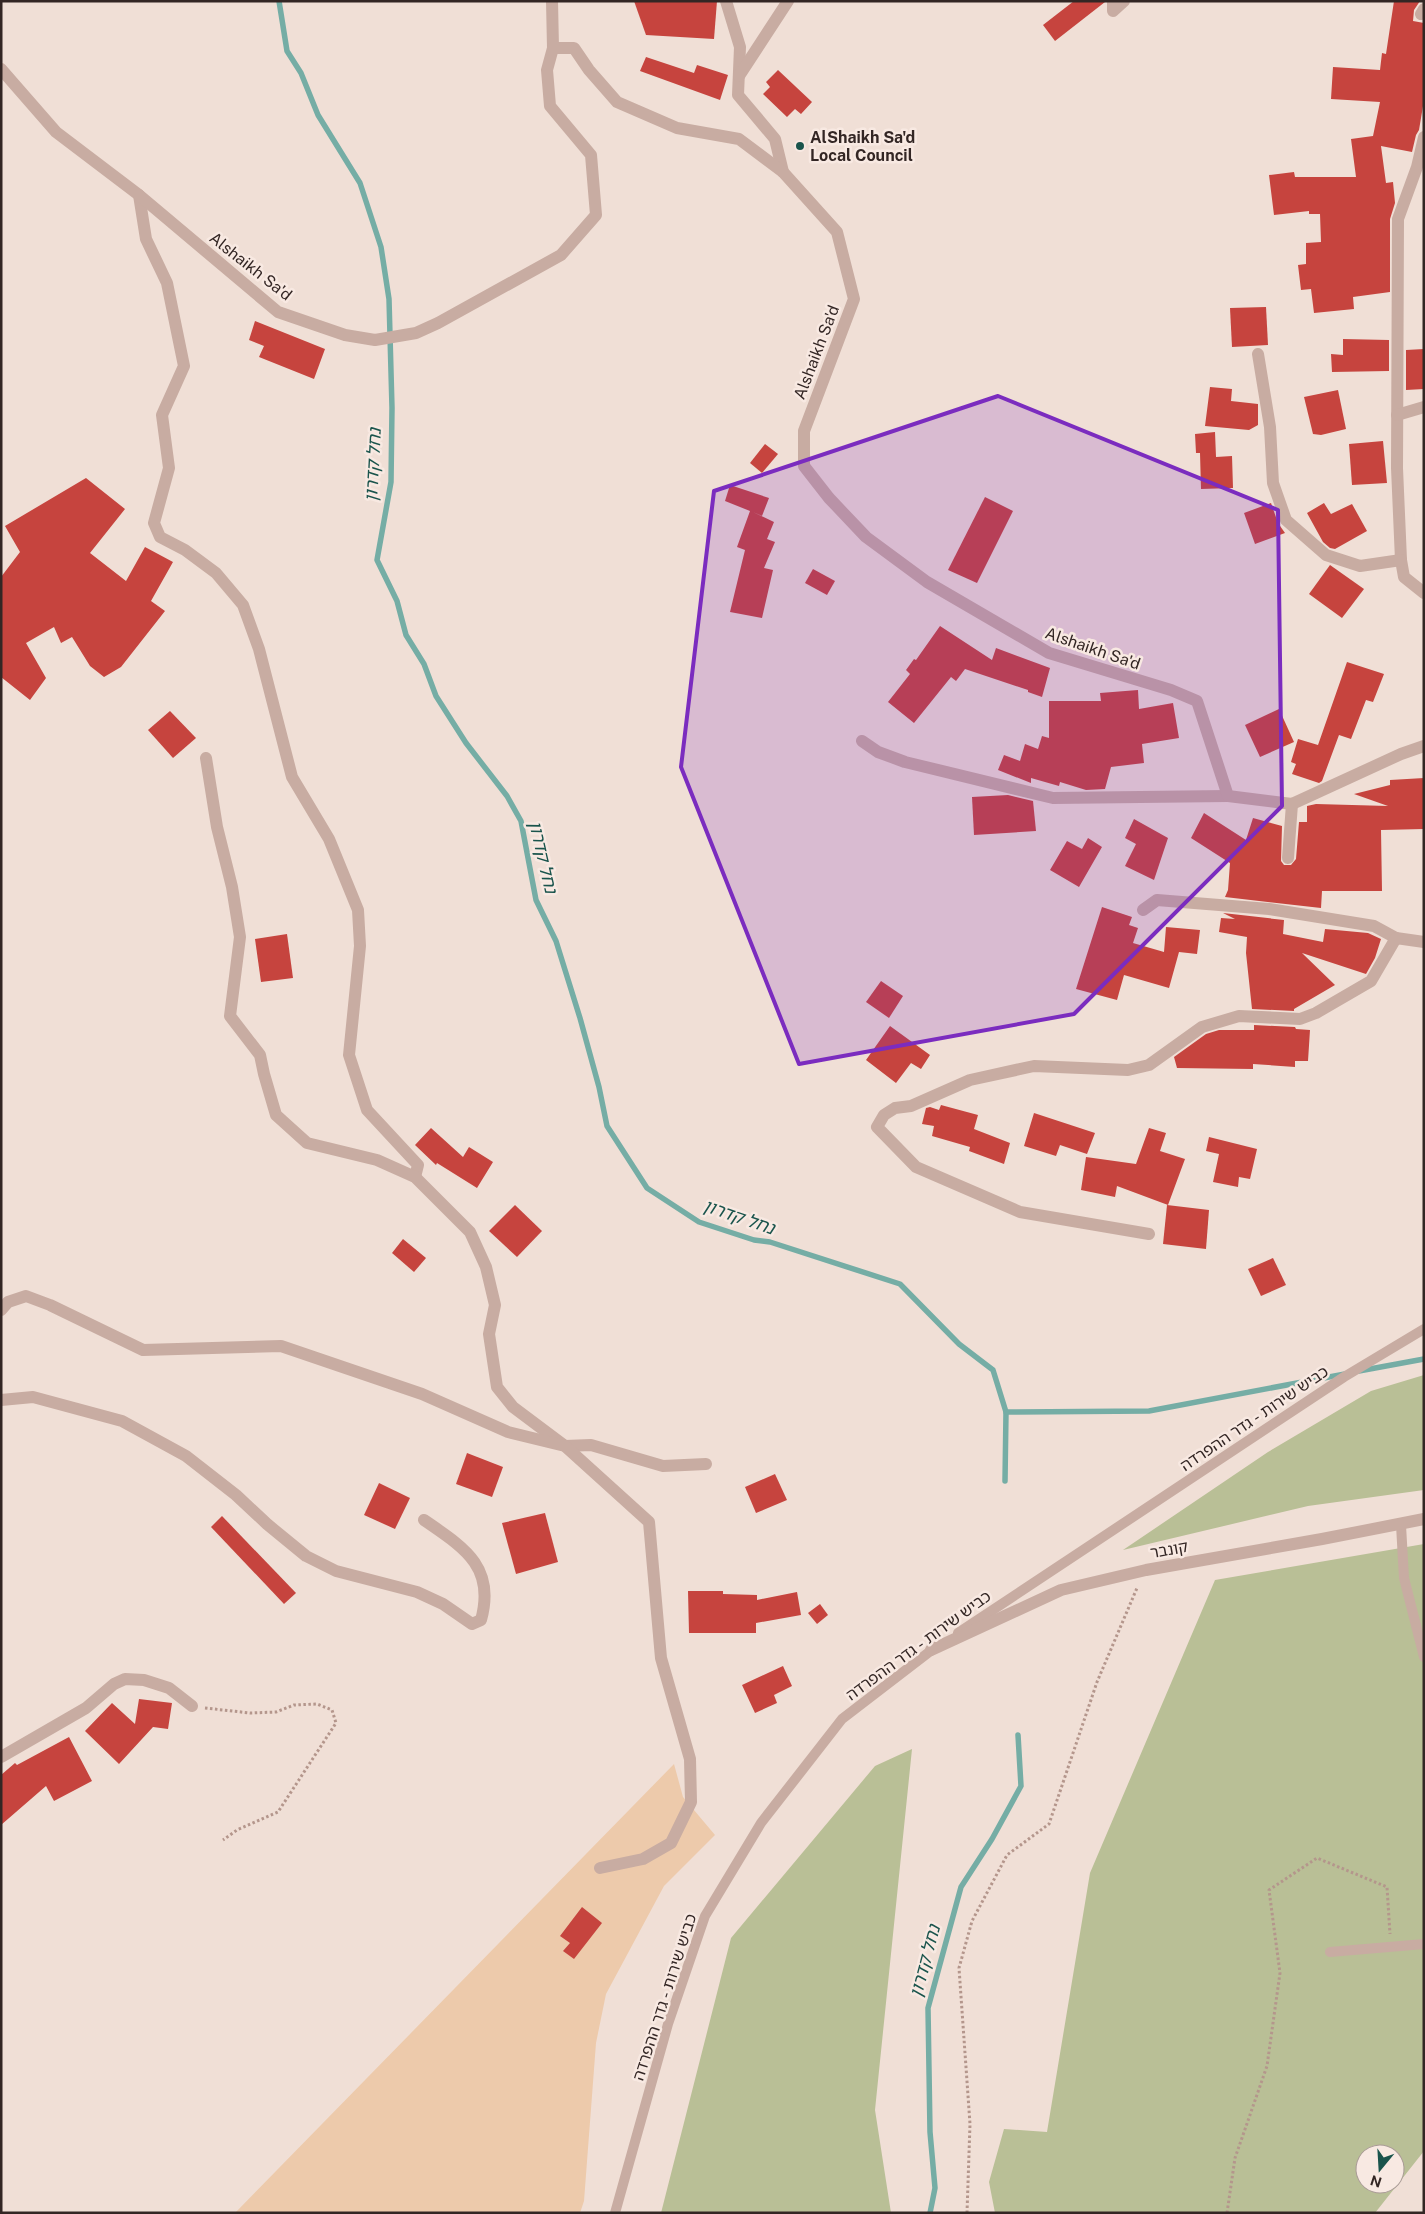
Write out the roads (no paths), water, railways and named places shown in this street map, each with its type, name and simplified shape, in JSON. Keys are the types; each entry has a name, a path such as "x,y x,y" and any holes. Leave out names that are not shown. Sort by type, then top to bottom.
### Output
{"street":[{"path":"552,1 553,48"},
{"path":"726,1 740,47 738,95 775,139 783,172"},
{"path":"739,76 788,1"},
{"path":"1113,1 1114,12 1124,1"},
{"name":"Alshaikh Sa'd","path":"1,69 56,132 139,195 278,312 345,335 375,340 416,333 561,255 596,215 592,155 550,106 547,70 553,48 574,48 589,70 617,102 677,128 739,139 783,172 837,232 854,299 804,431 804,466 829,498 866,537 927,582 1049,653 1171,690 1197,702 1228,796"},
{"path":"1424,137 1417,167 1398,219 1396,468 1401,560 1404,577 1424,593"},
{"path":"139,195 146,239 167,283 184,366 162,415 168,468 154,523 160,537 184,550 216,573 243,605 260,649 292,777 329,838 358,910 360,946 349,1055 367,1110 418,1165 414,1177"},
{"path":"1258,354 1270,427 1273,483 1286,520 1326,555 1360,566 1401,560"},
{"path":"1397,415 1424,407"},
{"path":"862,741 878,752 905,762 1052,798 1228,796 1292,804 1401,754 1424,746"},
{"path":"206,758 217,827 232,887 240,938 230,1016 260,1054 276,1115 307,1143 377,1160 414,1177 470,1232 486,1267 495,1305 488,1334 497,1387 513,1407 565,1446 649,1522 661,1658 690,1759 691,1802 671,1843 643,1859 600,1868"},
{"path":"1288,858 1292,804"},
{"path":"1144,910 1157,900 1269,909 1374,926 1396,938 1424,942"},
{"path":"1149,1234 1020,1212 916,1167 877,1127 884,1115 895,1108 911,1106 970,1080 1034,1066 1128,1070 1149,1066 1202,1027 1239,1016 1300,1019 1316,1013 1371,981 1396,938"},
{"path":"1,1310 8,1302 26,1296 50,1305 143,1350 281,1346 422,1394 508,1432 565,1446 591,1445 663,1466 706,1464"},
{"path":"1,1400 33,1397 122,1421 186,1456 236,1495 306,1556 336,1571 417,1592 443,1604 472,1624 482,1620 486,1604 483,1582 474,1558 460,1545 424,1520"},
{"name":"קונבר","path":"931,1650 1062,1590 1146,1570 1401,1525 1424,1519"},
{"path":"1,1757 86,1708 114,1684 125,1680 144,1680 170,1688 192,1706"}],"lane":[{"name":"כביש שירות - גדר ההפרדה","path":"615,2213 668,2024 705,1916 761,1823 842,1719 931,1650 1336,1382 1424,1329"},
{"path":"1401,1525 1404,1578 1424,1657"},
{"path":"1330,1952 1424,1944"}],"waterway":[{"name":"נחל קדרון","path":"279,1 287,51 301,73 318,115 360,183 381,247 389,299 392,408 391,482 377,560 397,601 406,635 424,664 436,696 466,743 507,796 521,821 536,900 556,941 580,1018 599,1087 607,1126 647,1188 699,1222 754,1240 770,1242 900,1284 959,1344 993,1370 1006,1412 1005,1481"},
{"path":"1359,1371 1424,1359"},
{"path":"1006,1412 1149,1411 1345,1374"},
{"name":"נחל קדרון","path":"930,2213 935,2188 930,2132 928,2008 961,1887 992,1839 1021,1786 1018,1735"}],"place":[{"name":"AlShaikh Sa'd Local Council","path":"800,146"}]}
